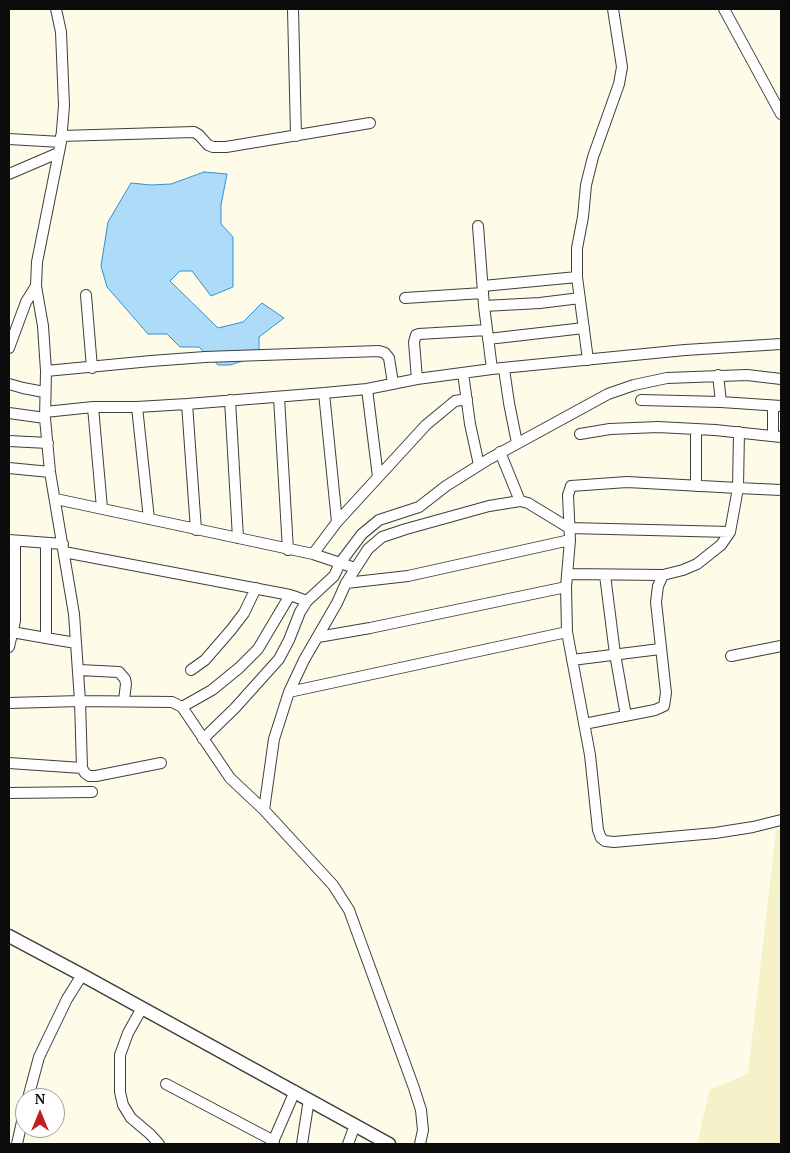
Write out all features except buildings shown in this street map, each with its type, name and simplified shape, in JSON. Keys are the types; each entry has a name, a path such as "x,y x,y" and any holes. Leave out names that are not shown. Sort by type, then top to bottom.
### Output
{"street":[{"path":"56,9 61,32 64,106 61,139 37,262 36,286 46,371 44,392 50,472 74,614 79,670 82,768 89,776 96,776 161,763"},
{"path":"293,9 296,136"},
{"path":"588,360 577,277 577,248 583,217 586,185 602,130 619,84 622,67 613,9"},
{"path":"724,9 781,114"},
{"path":"9,139 61,139 194,132 214,148 370,123"},
{"path":"9,174 58,153"},
{"path":"478,226 484,306 492,369"},
{"path":"405,298 577,277"},
{"path":"9,348 26,302 36,286"},
{"path":"86,295 92,368"},
{"path":"484,306 540,303 580,298"},
{"path":"417,378 414,342 419,334 488,335 584,328"},
{"path":"9,413 45,415 93,407 187,404 324,393 367,389 417,378 492,369 684,350 781,344"},
{"path":"46,371 205,357 379,351 385,353 389,358 393,383"},
{"path":"504,369 517,443"},
{"path":"463,373 470,424 479,465"},
{"path":"718,375 721,402"},
{"path":"204,739 235,708 278,659 289,640 306,601 334,576 340,563 362,534 378,520 419,507 446,486 500,452 608,394 634,385 668,378 747,375 781,379"},
{"path":"9,384 44,392"},
{"path":"367,389 378,477"},
{"path":"324,393 337,522"},
{"path":"279,397 288,550"},
{"path":"313,554 337,522 432,420 455,401 467,398"},
{"path":"230,400 238,538"},
{"path":"580,434 610,429 658,428 696,429 777,436 777,406 721,402 641,400"},
{"path":"187,404 196,530"},
{"path":"93,407 102,508"},
{"path":"137,407 149,519"},
{"path":"696,429 696,486"},
{"path":"567,574 663,575 697,564 721,545 730,532 738,488 739,432"},
{"path":"9,441 48,443"},
{"path":"500,452 520,500"},
{"path":"9,468 50,472"},
{"path":"781,490 626,482 571,486 568,489 570,540 566,587 567,632 590,755 598,830 601,838 605,841 614,842 715,833 781,820"},
{"path":"56,499 313,554 355,568"},
{"path":"264,810 274,739 289,692 304,660 337,604 355,568 368,549 382,537 489,506 520,500 528,502 569,528 730,532"},
{"path":"9,647 15,621 16,589 12,540 46,543 290,595 306,601"},
{"path":"346,583 408,576 570,540"},
{"path":"46,543 46,638"},
{"path":"605,575 615,654 626,716"},
{"path":"584,724 655,710 664,706 666,693 656,602 658,586 663,575"},
{"path":"318,637 566,587"},
{"path":"191,670 205,660 244,614 256,588"},
{"path":"182,707 212,690 258,649 290,595"},
{"path":"12,632 76,643"},
{"path":"289,692 567,632"},
{"path":"731,656 781,646"},
{"path":"572,660 660,648"},
{"path":"79,670 119,672 126,684 124,700"},
{"path":"9,703 124,700 172,702 182,707 230,778 264,810 333,885 348,910 414,1088 423,1130 420,1144"},
{"path":"9,763 82,768"},
{"path":"9,792 92,792"},
{"path":"9,936 389,1144"},
{"path":"31,1088 39,1057 67,999 82,975"},
{"path":"142,1008 128,1033 120,1055 120,1092 131,1118 158,1144"},
{"path":"166,1084 273,1143 295,1092"},
{"path":"302,1144 309,1099"},
{"path":"348,1144 355,1125"}],"shaded area":[{"path":"781,829 781,1144 697,1144 710,1089 748,1074 776,831"}],"water":[{"path":"204,172 227,174 221,205 221,224 233,237 233,287 211,296 192,271 180,271 170,281 218,328 243,322 262,303 284,318 259,337 259,350 249,359 230,365 218,365 199,347 180,347 167,334 148,334 107,287 101,266 108,222 131,183 171,184"}]}
